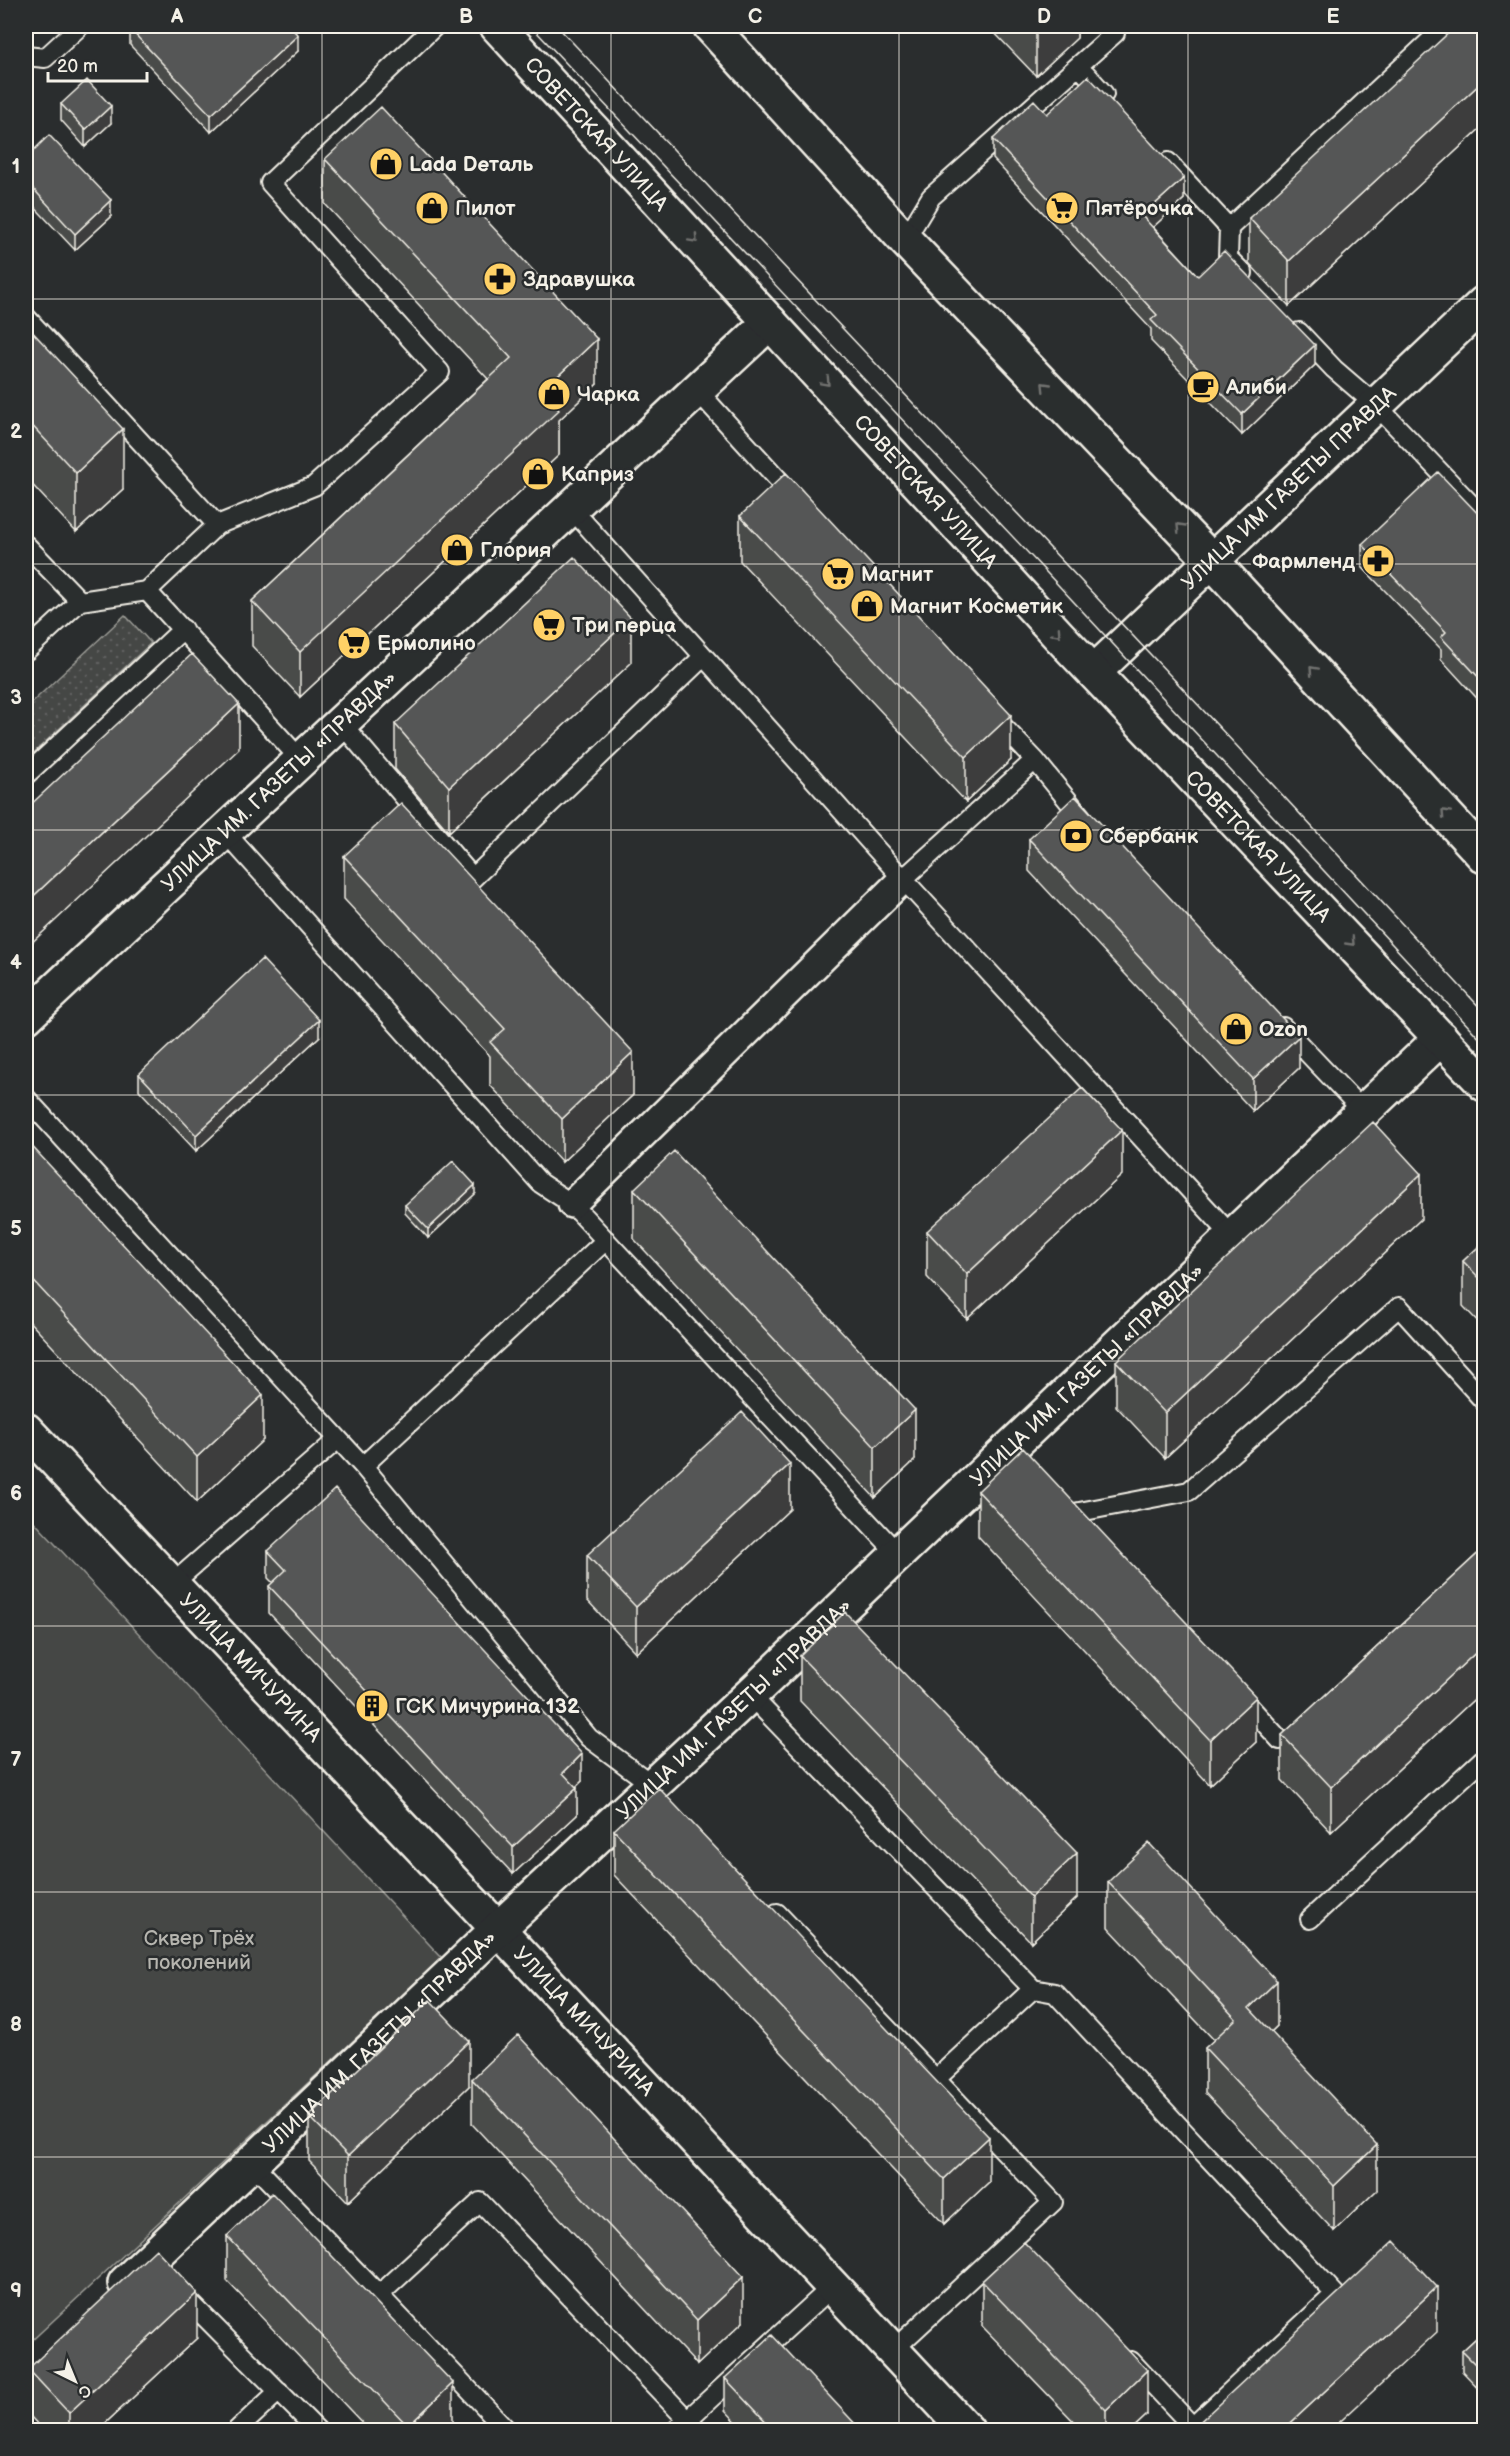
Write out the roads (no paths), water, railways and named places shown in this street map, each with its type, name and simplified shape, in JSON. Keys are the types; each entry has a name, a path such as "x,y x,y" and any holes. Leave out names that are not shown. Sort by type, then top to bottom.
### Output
{"street":[{"name":"СОВЕТСКАЯ УЛИЦА","path":"498,26 1094,672 1485,1084"},
{"path":"710,26 905,240 1211,560 1485,856"},
{"name":"УЛИЦА ИМ ГАЗЕТЫ ПРАВДА","path":"1094,672 1485,303"},
{"name":"УЛИЦА ИМ. ГАЗЕТЫ «ПРАВДА»","path":"26,1017 770,322"},
{"path":"572,1204 903,879"},
{"name":"УЛИЦА ИМ. ГАЗЕТЫ «ПРАВДА»","path":"100,2307 159,2271 252,2163 498,1929 662,1793 750,1695 898,1554 1016,1451 1232,1236 1441,1038"},
{"name":"УЛИЦА МИЧУРИНА","path":"26,1430 967,2430"}],"lane":[{"path":"26,56 45,58 80,26"},
{"path":"26,651 80,602 147,591 217,525 314,486 440,372 270,183 435,26"},
{"path":"905,240 931,197 1115,33 1108,26"},
{"path":"1229,228 1446,26"},
{"path":"1079,66 1119,109"},
{"path":"1158,151 1229,228 1228,258 1253,283"},
{"path":"26,317 217,525"},
{"path":"1286,317 1334,369 1377,406 1485,518"},
{"path":"697,390 808,513"},
{"path":"571,508 903,879 1232,1236"},
{"path":"26,545 80,602"},
{"path":"147,591 300,759"},
{"path":"26,776 183,628"},
{"path":"341,723 473,878 703,657"},
{"path":"983,707 1035,760 1069,804 1094,830"},
{"path":"903,879 1035,760"},
{"path":"224,831 540,1183 572,1204 898,1554"},
{"path":"1273,1017 1363,1111"},
{"path":"26,1098 363,1466 589,1738 662,1793"},
{"path":"363,1466 606,1240"},
{"path":"1074,1513 1189,1491 1399,1307 1485,1401"},
{"path":"171,1585 338,1439"},
{"path":"1059,1496 1090,1530"},
{"path":"1225,1678 1280,1740"},
{"path":"750,1695 1033,1989 1055,1993 1335,2294 1191,2428 1120,2350"},
{"path":"1310,1918 1485,1758"},
{"path":"762,1897 1053,2202 1018,2242 892,2351"},
{"path":"936,2079 1033,1989"},
{"path":"252,2163 507,2430"},
{"path":"379,2295 480,2202 687,2427 832,2287"},
{"path":"159,2271 317,2430"},
{"path":"237,2430 279,2391"}],"tram line":[{"path":"531,26 1046,572 1484,1043"},
{"path":"557,26 1235,744 1484,1012"}],"place":[{"name":"Lada Dеталь","path":"386,164"},
{"name":"Пилот","path":"432,208"},
{"name":"Пятёрочка","path":"1062,208"},
{"name":"Здравушка","path":"500,279"},
{"name":"Алиби","path":"1203,387"},
{"name":"Чарка","path":"554,394"},
{"name":"Каприз","path":"538,474"},
{"name":"Глория","path":"457,550"},
{"name":"Фармленд","path":"1378,561"},
{"name":"Магнит","path":"838,574"},
{"name":"Магнит Косметик","path":"867,606"},
{"name":"Три перца","path":"549,625"},
{"name":"Ермолино","path":"354,643"},
{"name":"Сбербанк","path":"1076,836"},
{"name":"Ozon","path":"1236,1029"},
{"name":"ГСК Мичурина 132","path":"372,1706"}],"park label":[{"name":"Сквер Трёх поколений","path":"199,1950"}]}
